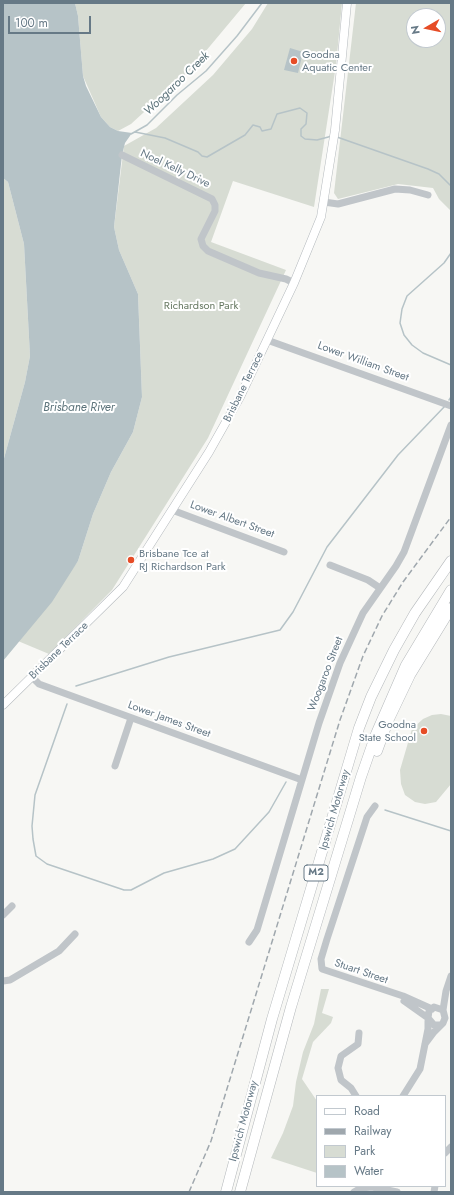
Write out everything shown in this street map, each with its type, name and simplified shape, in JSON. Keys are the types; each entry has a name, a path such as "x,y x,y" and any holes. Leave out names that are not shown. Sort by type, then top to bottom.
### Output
{"highway":[{"name":"Ipswich Motorway","path":"226,1192 270,1026 359,728 380,678 394,650 415,613 451,561"},
{"name":"Ipswich Motorway","path":"240,1192 290,1007 361,777 394,691 418,642 451,590"},
{"path":"361,777 372,765 391,715 410,675 451,608"}],"main road":[{"name":"Brisbane Terrace","path":"3,705 123,587 231,415 294,283 318,227 324,202 333,148 348,3"}],"street":[{"name":"Noel Kelly Drive","path":"122,155 212,199 215,205 215,212 201,239 203,246 208,251 259,274 286,279 294,283"},
{"path":"324,202 336,205 395,189 410,190 428,194"},
{"name":"Lower William Street","path":"267,340 451,406"},
{"name":"Woogaroo Street","path":"249,942 257,930 326,700 340,663 360,620 396,566 411,535 451,425"},
{"name":"Lower Albert Street","path":"172,510 284,552"},
{"path":"330,565 368,580 380,588"},
{"name":"Lower James Street","path":"32,677 39,684 302,780"},
{"path":"115,766 131,718"},
{"name":"Stuart Street","path":"375,806 367,817 327,939 321,959 324,971 333,972 433,1008"},
{"path":"3,915 12,906"},
{"path":"3,981 10,980 59,951 75,934"},
{"path":"404,1095 420,1069 426,1044 428,1013 446,991 451,976"},
{"path":"426,1044 447,1014 446,991"},
{"name":"Stuart Street","path":"390,993 407,1003 428,1020"},
{"path":"433,1008 447,1014"},
{"path":"428,1020 434,1025 451,1024"},
{"path":"355,1095 351,1088 341,1080 338,1068 341,1056 358,1044 359,1033"},
{"path":"354,1192 366,1187"},
{"path":"376,1187 397,1192"}],"green space":[{"path":"75,3 246,3 190,70 131,124 118,131 110,127 101,117 83,76 78,16"},
{"name":"Richardson Park","path":"268,3 342,3 336,65 314,207 233,181 211,242 286,270 208,438 112,590 49,654 18,641 78,561 93,514 111,472 133,432 142,397 138,294 119,250 114,227 124,146 156,128 213,75 252,29"},
{"path":"356,3 451,3 451,211 439,199 433,188 398,184 338,199 334,193"},
{"path":"3,178 8,182 24,244 30,356 25,382 3,462"},
{"path":"441,714 451,716 451,784 436,802 425,804 415,802 405,795 401,784 400,770 412,729 423,719 432,715"},
{"path":"321,989 329,989 322,1013 333,1017 331,1023 313,1042 302,1079 316,1100 316,1173 271,1158 283,1133 293,1106 296,1082 303,1052 314,1024"}],"water":[{"name":"Brisbane River","path":"3,3 75,3 78,16 83,76 86,86 101,117 110,127 118,131 132,133 125,143 122,155 114,227 119,250 138,294 142,397 133,432 111,472 93,514 78,561 52,602 3,661 3,462 25,382 30,356 24,244 8,182 3,178"},
{"name":"Goodna Aquatic Center","path":"290,48 303,52 298,73 284,70"}],"waterway":[{"name":"Woogaroo Creek","path":"131,134 147,125 177,95 206,71 237,36 262,3"},
{"path":"135,132 165,138 207,157 245,135 253,125 260,127 262,131 271,129 277,114 300,108 307,113 306,124 301,129 301,136 305,139 317,140 332,136"},
{"path":"337,137 428,169 439,174 451,186"},
{"path":"451,253 444,263 407,296 402,309 400,323 404,335 412,345 423,353 451,365"},
{"path":"76,686 169,657 280,630 293,612 327,547 398,455 445,406"},
{"path":"67,704 35,795 32,826 33,839 36,856 47,864 124,890 131,890 164,873 213,859 235,849 269,812 286,782"},
{"path":"385,810 451,831"}],"railway":[{"path":"189,1192 211,1141 340,720 363,656 382,616 403,582 451,517"}],"place":[{"name":"Goodna Aquatic Center","path":"294,61"},
{"name":"Brisbane Tce at RJ Richardson Park","path":"131,560"},
{"name":"Goodna State School","path":"424,731"}]}
